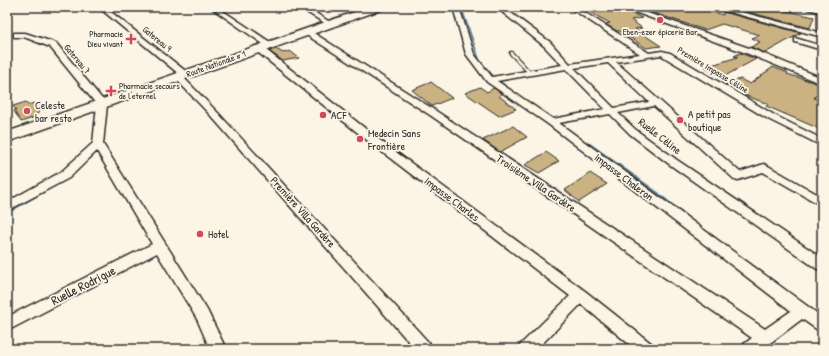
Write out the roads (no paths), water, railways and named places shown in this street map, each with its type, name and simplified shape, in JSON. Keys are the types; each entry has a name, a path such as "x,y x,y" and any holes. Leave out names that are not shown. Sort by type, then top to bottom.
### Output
{"main road":[{"name":"Route Nationale # 1","path":"7,137 98,100 182,76 264,46 379,7"}],"street":[{"name":"Gatereau 9","path":"96,7 104,9 182,76"},
{"name":"Impasse Charles","path":"213,7 264,46 377,143 580,295 647,349"},
{"path":"301,7 330,24"},
{"name":"Impasse Chaleron","path":"456,7 470,54 490,80 551,122 822,326"},
{"name":"Ruelle Céline","path":"498,7 547,44 633,132 673,162 822,265"},
{"path":"572,7 647,55"},
{"path":"624,7 749,51 822,81"},
{"path":"714,7 822,35"},
{"path":"807,7 822,11"},
{"name":"Troisième Villa Gardère","path":"306,32 433,113 764,337"},
{"name":"Gatereau 7","path":"17,35 25,35 53,45 98,100"},
{"path":"798,40 822,48"},
{"name":"Première Impasse Céline","path":"490,80 529,72 657,53 668,55 773,118 822,143"},
{"path":"609,60 738,176 764,168 822,202"},
{"name":"Première Villa Gardère","path":"182,76 215,115 425,349"},
{"path":"98,100 98,144 202,315 218,349"},
{"path":"551,122 656,103"},
{"path":"7,207 65,176 98,144"},
{"name":"Ruelle Rodrigue","path":"7,324 159,246"},
{"path":"526,349 580,295"},
{"path":"750,349 764,337 802,311"}],"lane":[{"path":"511,53 529,72"}],"waterway":[{"path":"461,7 480,62"},
{"path":"479,61 495,79 511,91"},
{"path":"587,143 658,194 686,217"},
{"path":"7,212 70,176"}],"place":[{"name":"Eben-ezer épicerie Bar","path":"660,20"},
{"name":"Pharmacie Dieu vivant","path":"131,39"},
{"name":"Pharmacie secours de l'eternel","path":"111,91"},
{"name":"Celeste bar resto","path":"27,111"},
{"name":"ACF","path":"323,115"},
{"name":"A petit pas boutique","path":"680,120"},
{"name":"Medecin Sans Frontière","path":"360,139"},
{"name":"Hotel","path":"200,234"}]}
